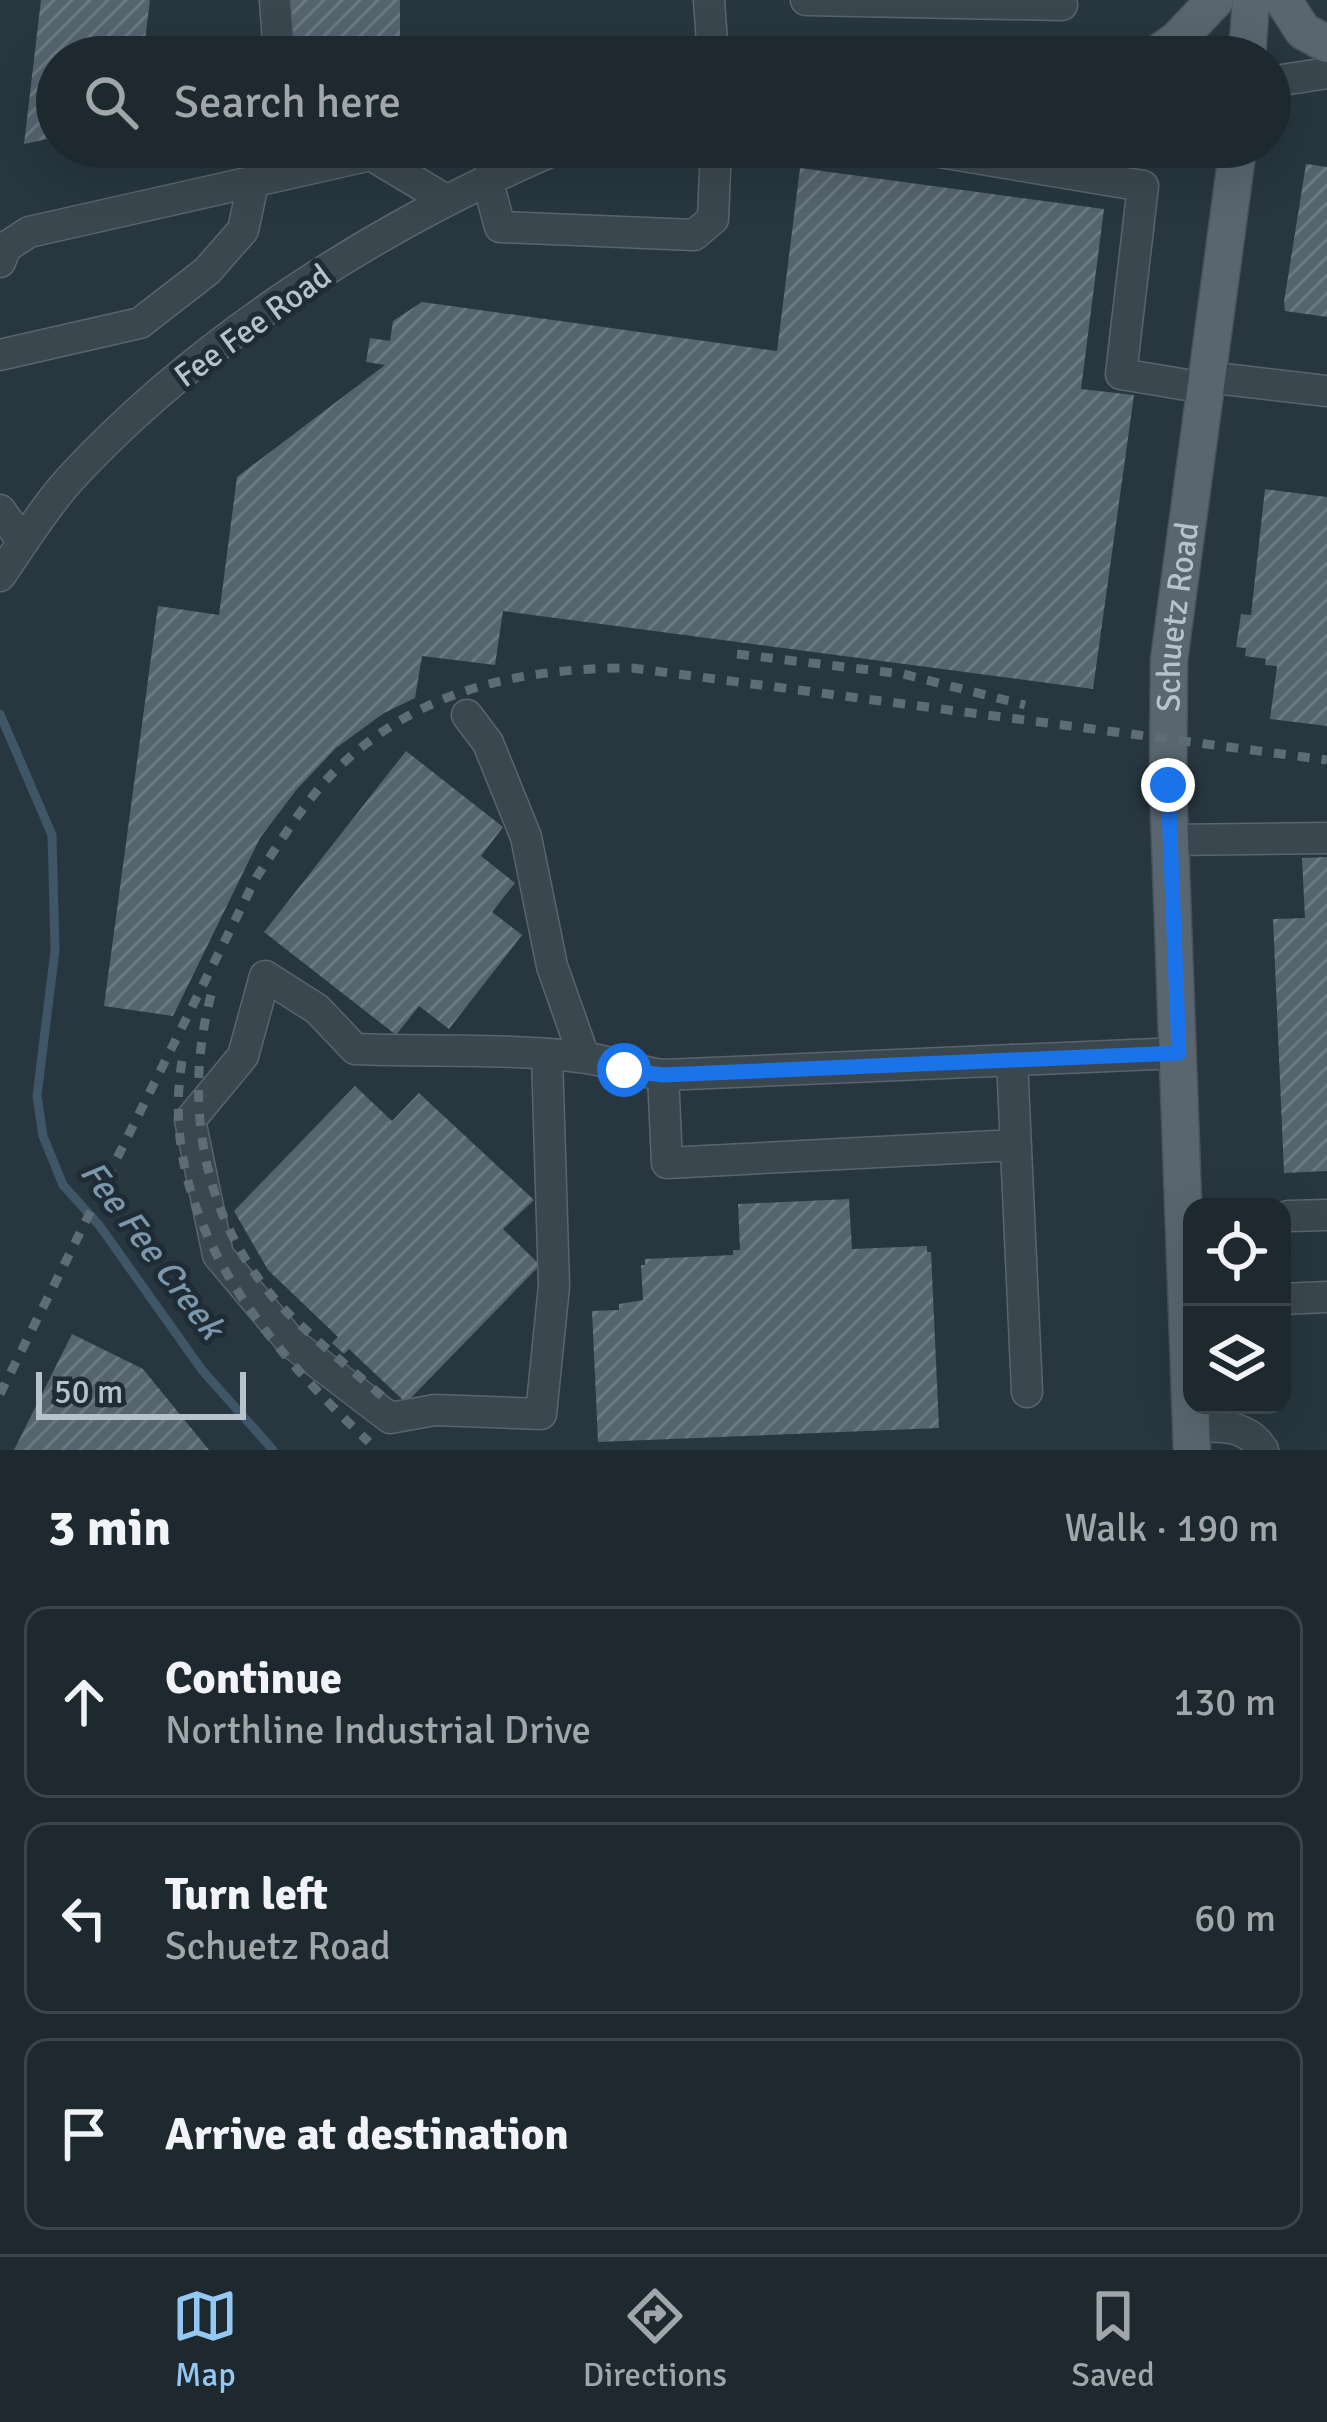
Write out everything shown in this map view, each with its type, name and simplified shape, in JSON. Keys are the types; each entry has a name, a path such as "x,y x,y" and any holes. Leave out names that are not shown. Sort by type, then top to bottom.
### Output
{"main road":[{"path":"1181,36 1215,0"},
{"path":"1249,36 1252,0"},
{"path":"1282,0 1303,31 1327,44"},
{"name":"Schuetz Road","path":"1184,1198 1170,840 1169,660 1235,168"},
{"name":"Schuetz Road","path":"1188,1306 1191,1438"}],"street":[{"path":"275,0 278,36"},
{"path":"709,0 712,36"},
{"path":"806,0 1062,5"},
{"path":"1291,79 1327,73"},
{"path":"0,262 6,248 29,232 253,184 278,168"},
{"path":"392,168 446,200"},
{"name":"Fee Fee Road","path":"0,576 67,483 126,422 221,343 376,238 512,168"},
{"path":"487,179 500,227 694,235 712,219 715,168"},
{"path":"1035,168 1143,186 1121,374 1327,391"},
{"path":"0,355 140,323 208,271 243,230 253,184"},
{"path":"0,510 23,542"},
{"path":"467,715 488,743 526,838 552,967 584,1057"},
{"path":"1170,840 1327,838"},
{"path":"547,1056 554,1286 541,1414 435,1410 390,1418 292,1343 218,1255 190,1120 243,1056 265,976 317,1009 355,1049 584,1057 624,1070 663,1075 1179,1053"},
{"path":"1012,1060 1027,1392"},
{"path":"663,1075 667,1163 1016,1145"},
{"path":"1291,1216 1327,1215"},
{"path":"1291,1299 1327,1297"},
{"path":"1191,1438 1244,1430 1263,1450"}],"building":[{"path":"41,0 150,0 146,36 37,36"},
{"path":"283,0 400,0 400,36 284,36"},
{"path":"36,42 36,141 24,144"},
{"path":"1306,164 1327,167 1327,317 1285,311"},
{"path":"800,168 1104,209 1081,389 1134,395 1093,689 503,611 495,665 422,656 415,698 384,713 336,748 297,789 260,838 173,1016 104,1006 158,606 219,615 237,477 385,365 366,362 370,338 390,341 393,321 422,302 777,351"},
{"path":"1265,489 1327,497 1327,726 1270,719 1277,666 1245,656 1246,648 1236,647 1241,614 1251,615"},
{"path":"406,751 503,827 481,856 515,883 492,912 522,935 449,1029 419,1006 396,1035 264,932"},
{"path":"1327,857 1327,1171 1284,1173 1273,919 1305,918 1302,858"},
{"path":"355,1086 392,1121 419,1093 534,1200 503,1229 540,1265 406,1403 349,1349 344,1354 332,1343 338,1337 268,1270 234,1211"},
{"path":"849,1199 852,1249 927,1246 931,1252 939,1428 598,1442 592,1311 619,1310 619,1304 643,1300 641,1265 645,1259 733,1255 733,1250 740,1250 738,1204"},
{"path":"72,1334 143,1369 209,1450 14,1450"}],"waterway":[{"name":"Fee Fee Creek","path":"0,714 52,835 55,950 37,1096 43,1136 63,1185 99,1225 202,1370 273,1450"}],"railway":[{"path":"737,654 903,674 1025,705"},
{"path":"0,1394 256,878 333,773 365,744 435,703 510,679 632,668 1327,760"},
{"path":"211,995 202,1036 200,1119 217,1200 255,1274 282,1307 386,1400"},
{"path":"182,1061 179,1118 186,1172 202,1224 257,1319 369,1442"}],"route":[{"path":"624,1070 663,1075 1179,1053 1168,785"}]}
